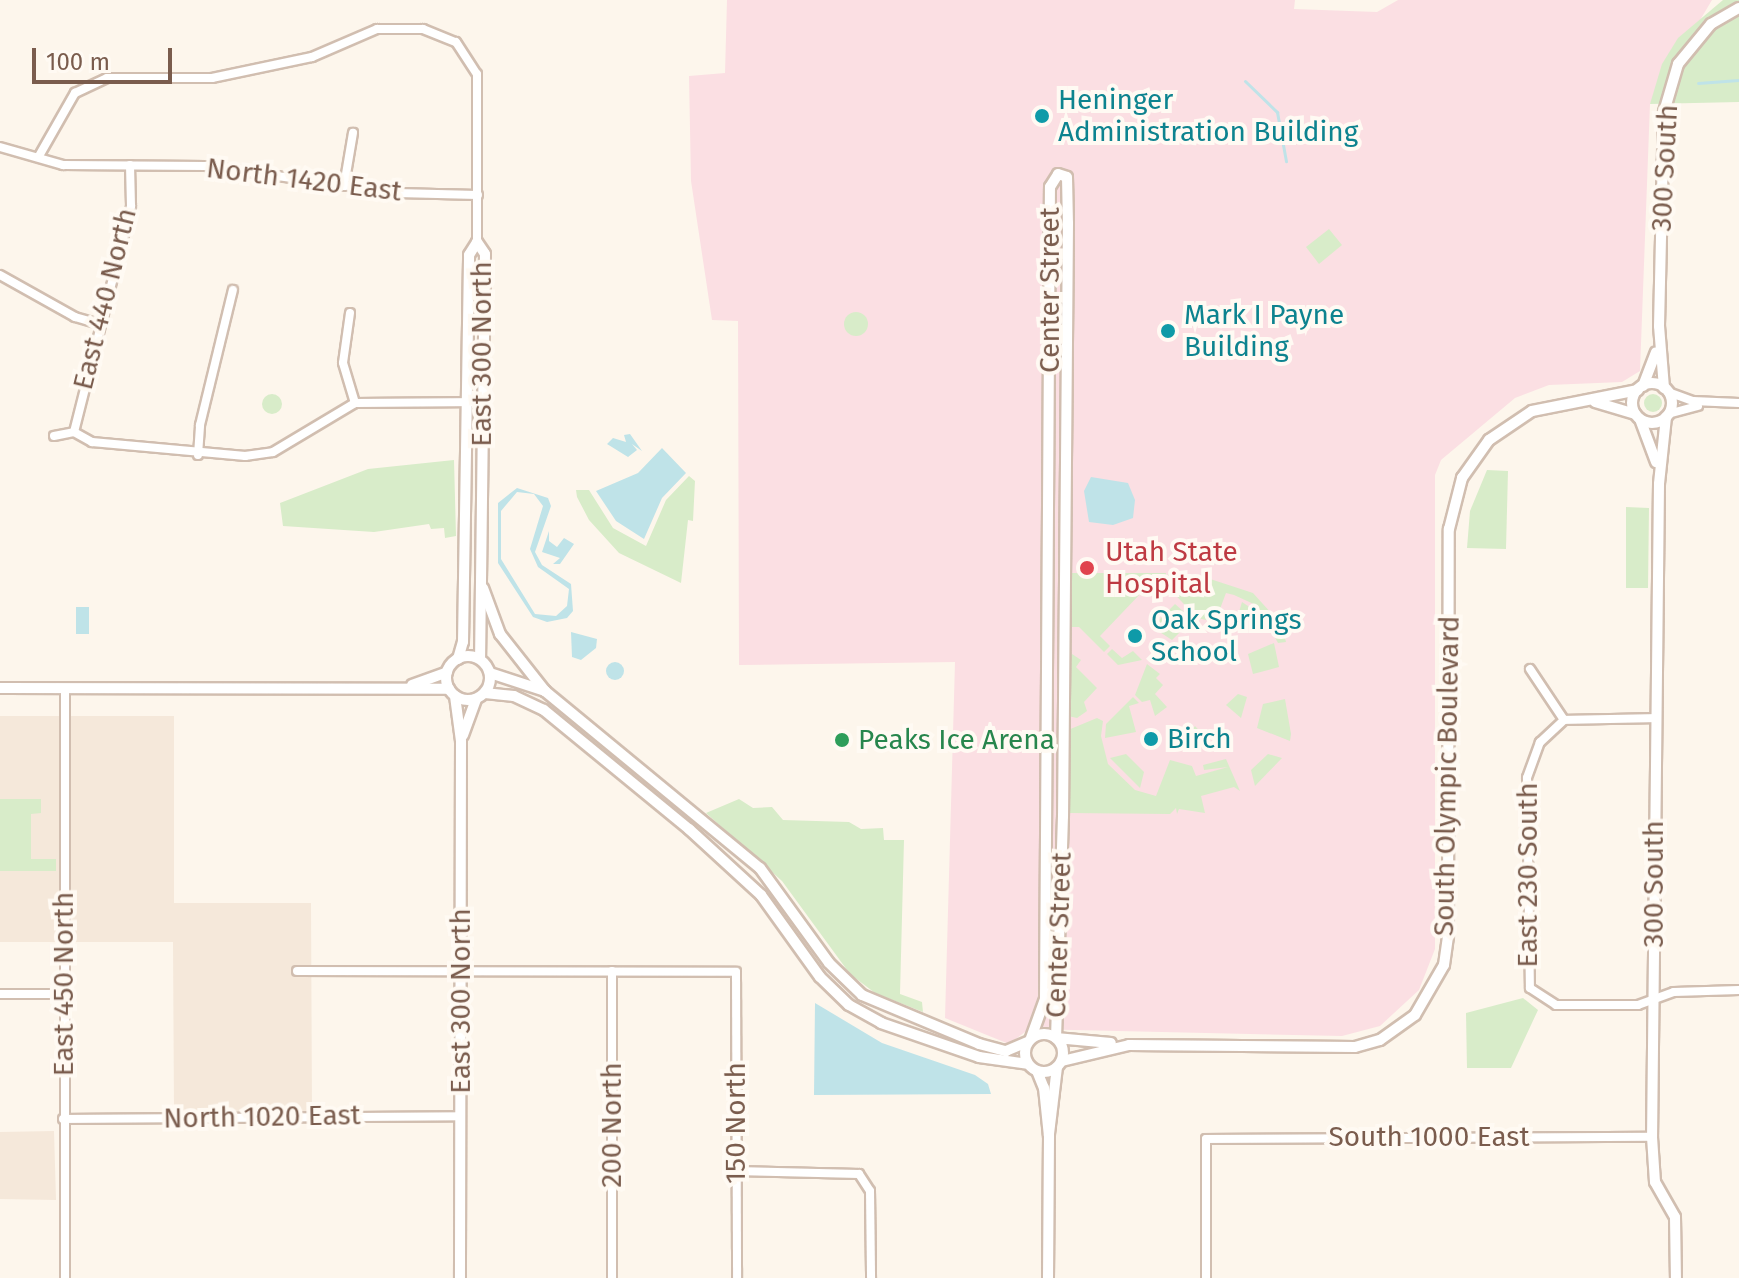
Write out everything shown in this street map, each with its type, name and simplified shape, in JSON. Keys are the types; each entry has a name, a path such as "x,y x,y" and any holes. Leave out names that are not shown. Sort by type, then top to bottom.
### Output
{"street":[{"name":"300 South","path":"1640,388 1655,356 1659,326 1664,112 1678,64 1711,24 1739,8"},
{"name":"East 300 North","path":"39,156 75,93 107,78 144,74 212,78 252,72 312,57 377,29 400,25 456,42 472,59 477,74 477,242 469,255 463,642 458,659"},
{"path":"344,186 353,133"},
{"name":"North 1420 East","path":"0,147 63,165 206,166 344,186 478,195"},
{"name":"East 440 North","path":"74,432 131,206 130,165"},
{"name":"Center Street","path":"1029,1040 1045,999 1050,187 1058,174 1067,177 1068,223 1063,826 1056,1038"},
{"path":"1050,223 1068,223"},
{"name":"East 300 North","path":"477,242 485,254 480,659"},
{"path":"1051,253 1067,253"},
{"path":"0,275 75,317 100,324"},
{"path":"198,455 200,425 233,290"},
{"path":"350,313 343,363 355,403"},
{"name":"300 South","path":"1659,326 1666,390"},
{"path":"1638,416 1633,401 1640,388 1666,390 1715,403 1739,403"},
{"name":"South Olympic Boulevard","path":"1056,1038 1129,1045 1355,1047 1399,1029 1432,994 1444,965 1448,935 1449,529 1455,500 1471,461 1508,424 1578,400 1640,388"},
{"path":"1666,390 1667,416"},
{"path":"1578,400 1638,416 1652,423 1715,403"},
{"path":"54,436 74,432 92,442 198,455 273,452 355,403 484,402"},
{"name":"300 South","path":"1638,416 1654,447 1659,484"},
{"name":"300 South","path":"1667,416 1659,484 1652,1137 1655,1182 1675,1217 1676,1278"},
{"path":"1050,458 1067,458"},
{"path":"480,578 500,634 545,691 760,868 829,963 862,995 925,1025 1000,1050 1046,1033 1056,1038 1063,1048 1049,1136"},
{"path":"1048,613 1066,613"},
{"path":"410,686 447,672 458,659 480,659 490,673 545,691"},
{"path":"1530,669 1564,720 1656,718"},
{"path":"447,672 452,692"},
{"path":"480,696 490,673"},
{"path":"0,688 410,686 480,696 514,696 544,710 689,829 761,895 820,977 849,1005 881,1023 979,1057 1033,1068 1059,1064"},
{"name":"East 450 North","path":"65,690 65,1278"},
{"name":"East 300 North","path":"452,692 461,741 460,1278"},
{"name":"East 300 North","path":"461,741 480,696"},
{"path":"1047,711 1064,711"},
{"name":"East 230 South","path":"1564,720 1540,742 1527,778 1526,974 1534,994 1556,1005 1638,1005 1653,1000"},
{"path":"1046,825 1063,826"},
{"path":"1045,939 1061,939"},
{"path":"297,971 612,971"},
{"name":"150 North","path":"612,971 732,972 737,1278"},
{"name":"200 North","path":"612,971 612,1278"},
{"path":"1653,1000 1674,992 1739,990"},
{"path":"0,994 63,994"},
{"path":"1029,1040 1033,1068 1044,1088 1049,1136 1048,1278"},
{"name":"South Olympic Boulevard","path":"1059,1064 1129,1045"},
{"name":"North 1020 East","path":"63,1119 461,1116"},
{"name":"South 1000 East","path":"1206,1278 1206,1139 1652,1137"},
{"path":"736,1171 846,1171 864,1178 870,1191 871,1278"}],"shaded area":[{"name":"Utah State Hospital","path":"727,0 1295,0 1294,9 1377,12 1398,0 1712,0 1650,104 1640,371 1622,382 1549,385 1515,398 1441,460 1435,475 1435,949 1419,990 1380,1026 1342,1036 1029,1029 1009,1044 945,1018 955,662 739,665 738,321 712,320 691,181 689,76 725,73"},
{"path":"0,716 174,716 174,903 311,903 312,1111 174,1112 173,942 0,942"},
{"path":"54,1131 56,1200 0,1199 0,1132"}],"green space":[{"path":"1723,0 1739,0 1739,102 1650,104 1662,64 1678,38"},
{"path":"1329,229 1342,245 1319,264 1306,247"},
{"path":"856,312 865,315 868,324 865,333 856,336 847,333 844,324 847,315"},
{"path":"272,394 279,397 282,404 279,411 272,414 265,411 262,404 265,397"},
{"path":"1653,394 1662,403 1653,412 1644,403"},
{"path":"454,460 456,536 445,538 444,528 431,529 429,524 374,532 283,526 280,503 368,469"},
{"path":"1487,470 1508,471 1506,549 1467,548 1470,511"},
{"path":"689,476 695,481 693,521 688,520 681,583 619,553 589,520 577,497 576,490 589,490 613,528 646,546 666,500"},
{"path":"1626,507 1649,508 1648,588 1626,588"},
{"path":"1070,573 1166,573 1165,584 1142,592 1100,636 1110,646 1104,652 1079,627 1069,627"},
{"path":"1168,573 1177,577 1179,594 1187,597 1201,576 1253,593 1281,624 1286,642 1278,643 1258,606 1234,595 1226,593 1215,622 1197,618 1167,586"},
{"path":"1242,602 1257,612 1267,627 1258,629 1239,612"},
{"path":"1175,604 1192,619 1189,631 1182,630 1172,640 1152,627"},
{"path":"1274,643 1279,667 1253,674 1248,654"},
{"path":"1112,649 1122,658 1133,651 1142,660 1118,665 1107,654"},
{"path":"1069,652 1081,660 1076,667 1097,688 1084,702 1087,711 1077,718 1068,716"},
{"path":"1147,664 1160,674 1156,678 1163,685 1155,694 1167,707 1155,716 1150,700 1142,702 1135,695"},
{"path":"1238,694 1247,697 1241,718 1226,705"},
{"path":"1133,697 1139,703 1129,706 1136,732 1105,738 1106,724"},
{"path":"1285,699 1290,741 1257,728 1263,704"},
{"path":"1097,718 1103,721 1101,736 1108,764 1135,790 1156,796 1170,760 1192,766 1196,776 1228,767 1204,770 1203,765 1226,759 1240,791 1234,787 1201,796 1205,813 1179,809 1177,814 1176,808 1170,814 1068,813 1068,730"},
{"path":"1195,726 1212,744 1196,748 1180,744"},
{"path":"1126,754 1144,772 1140,788 1110,758"},
{"path":"1268,754 1282,758 1255,786 1251,770"},
{"path":"0,799 41,799 41,813 31,814 31,859 56,859 56,871 0,871"},
{"path":"739,799 753,808 772,807 783,820 849,822 861,829 883,828 884,840 904,840 900,994 922,1002 923,1012 875,993 850,974 782,881 706,813"},
{"path":"1523,998 1538,1010 1511,1068 1467,1068 1466,1013"}],"water":[{"path":"630,434 642,451 632,444 637,450 628,457 607,444 613,438 626,442 624,435"},
{"path":"662,448 686,473 662,498 644,539 616,521 596,491 638,473"},
{"path":"1091,477 1128,483 1135,500 1133,518 1113,525 1089,522 1084,491"},
{"path":"517,488 548,498 551,506 535,552 542,565 571,584 573,611 567,618 547,622 533,617 498,563 498,503","holes":["517,492 534,494 543,506 530,549 538,567 569,589 567,606 556,616 535,614 501,559 501,511"]},
{"path":"549,531 549,541 557,547 564,538 574,544 560,564 553,564 560,558 542,552"},
{"path":"76,607 89,607 89,634 76,634"},
{"path":"571,632 597,639 596,648 581,660 572,657"},
{"path":"615,662 624,671 615,680 606,671"},
{"path":"815,1003 882,1043 975,1075 988,1084 991,1094 814,1095"}],"waterway":[{"path":"1698,83 1739,80"},
{"path":"1245,81 1277,112 1286,161"}],"place":[{"name":"Heninger Administration Building","path":"1042,116"},
{"name":"Mark I Payne Building","path":"1168,331"},
{"name":"Utah State Hospital","path":"1087,568"},
{"name":"Oak Springs School","path":"1135,636"},
{"name":"Birch","path":"1151,739"},
{"name":"Peaks Ice Arena","path":"842,740"}]}
